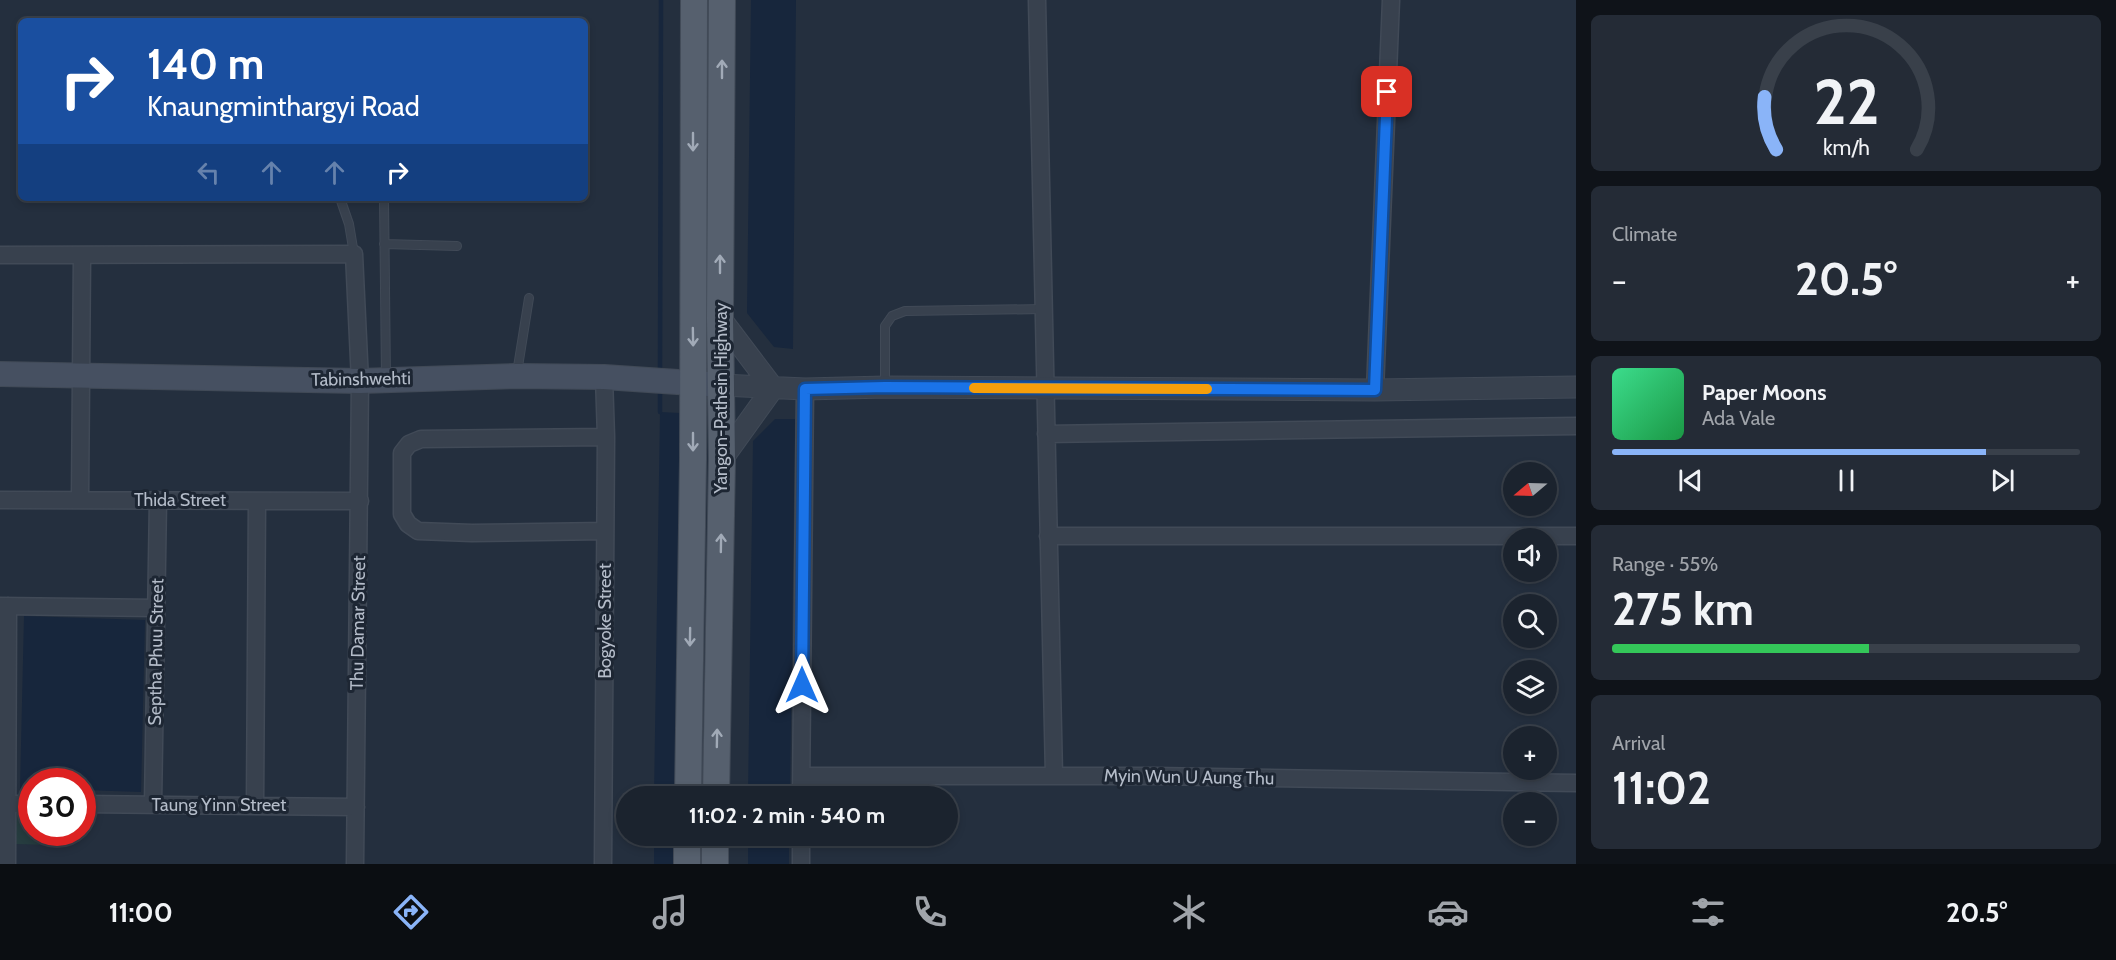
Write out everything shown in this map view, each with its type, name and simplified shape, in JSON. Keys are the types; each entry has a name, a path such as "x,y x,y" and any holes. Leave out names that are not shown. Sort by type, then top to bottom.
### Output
{"main road":[{"name":"Yangon-Pathein Highway","path":"688,786 693,384 694,0"},
{"name":"Yangon-Pathein Highway","path":"716,786 722,459 720,318 722,0"},
{"name":"Tabinshwehti","path":"0,374 360,381 517,376 604,378 722,385"},
{"path":"687,846 687,864"},
{"path":"715,846 715,864"}],"street":[{"path":"1037,0 1054,776"},
{"path":"1375,390 1391,0"},
{"path":"0,255 354,254"},
{"name":"Thu Damar Street","path":"354,254 360,381 355,864"},
{"path":"80,500 82,256"},
{"path":"720,318 773,388"},
{"name":"Bogyoke Street","path":"603,864 606,436 604,378"},
{"path":"722,385 805,389 885,387 1375,390 1576,387"},
{"path":"722,459 773,388"},
{"path":"802,786 805,389"},
{"path":"1046,434 1576,426"},
{"path":"605,531 472,533 418,531 408,524 402,514 402,453 409,444 421,439 606,436"},
{"name":"Thida Street","path":"0,500 360,501"},
{"name":"Septha Phuu Street","path":"153,805 158,500"},
{"path":"255,805 257,501"},
{"path":"1048,536 1576,536"},
{"path":"7,864 4,606 156,608"},
{"name":"Myin Wun U Aung Thu","path":"802,776 1054,776 1576,783"},
{"path":"7,804 18,804"},
{"name":"Taung Yinn Street","path":"96,804 356,807"},
{"path":"801,846 801,864"}],"lane":[{"path":"341,201 349,224 354,254"},
{"path":"384,201 386,379"},
{"path":"384,244 457,246"},
{"path":"517,376 530,298"},
{"path":"885,387 885,326 892,316 905,310 1043,309"}],"green space":[{"path":"15,811 18,811 18,844 15,844"}],"water":[{"path":"751,0 796,0 793,349 774,347 747,313"},
{"path":"660,412 680,413 675,786 654,786"},
{"path":"775,419 795,419 790,786 748,786 753,441"},
{"path":"24,616 145,620 141,792 96,790 96,768 20,768"},
{"path":"654,846 674,846 674,864 654,864"},
{"path":"748,846 789,846 789,864 748,864"}],"waterway":[{"path":"660,373 661,0"},
{"path":"660,388 660,412"}],"slow traffic":[{"path":"974,388 1207,389"}],"route":[{"path":"802,685 805,389 885,387 1375,390 1387,92"}]}
